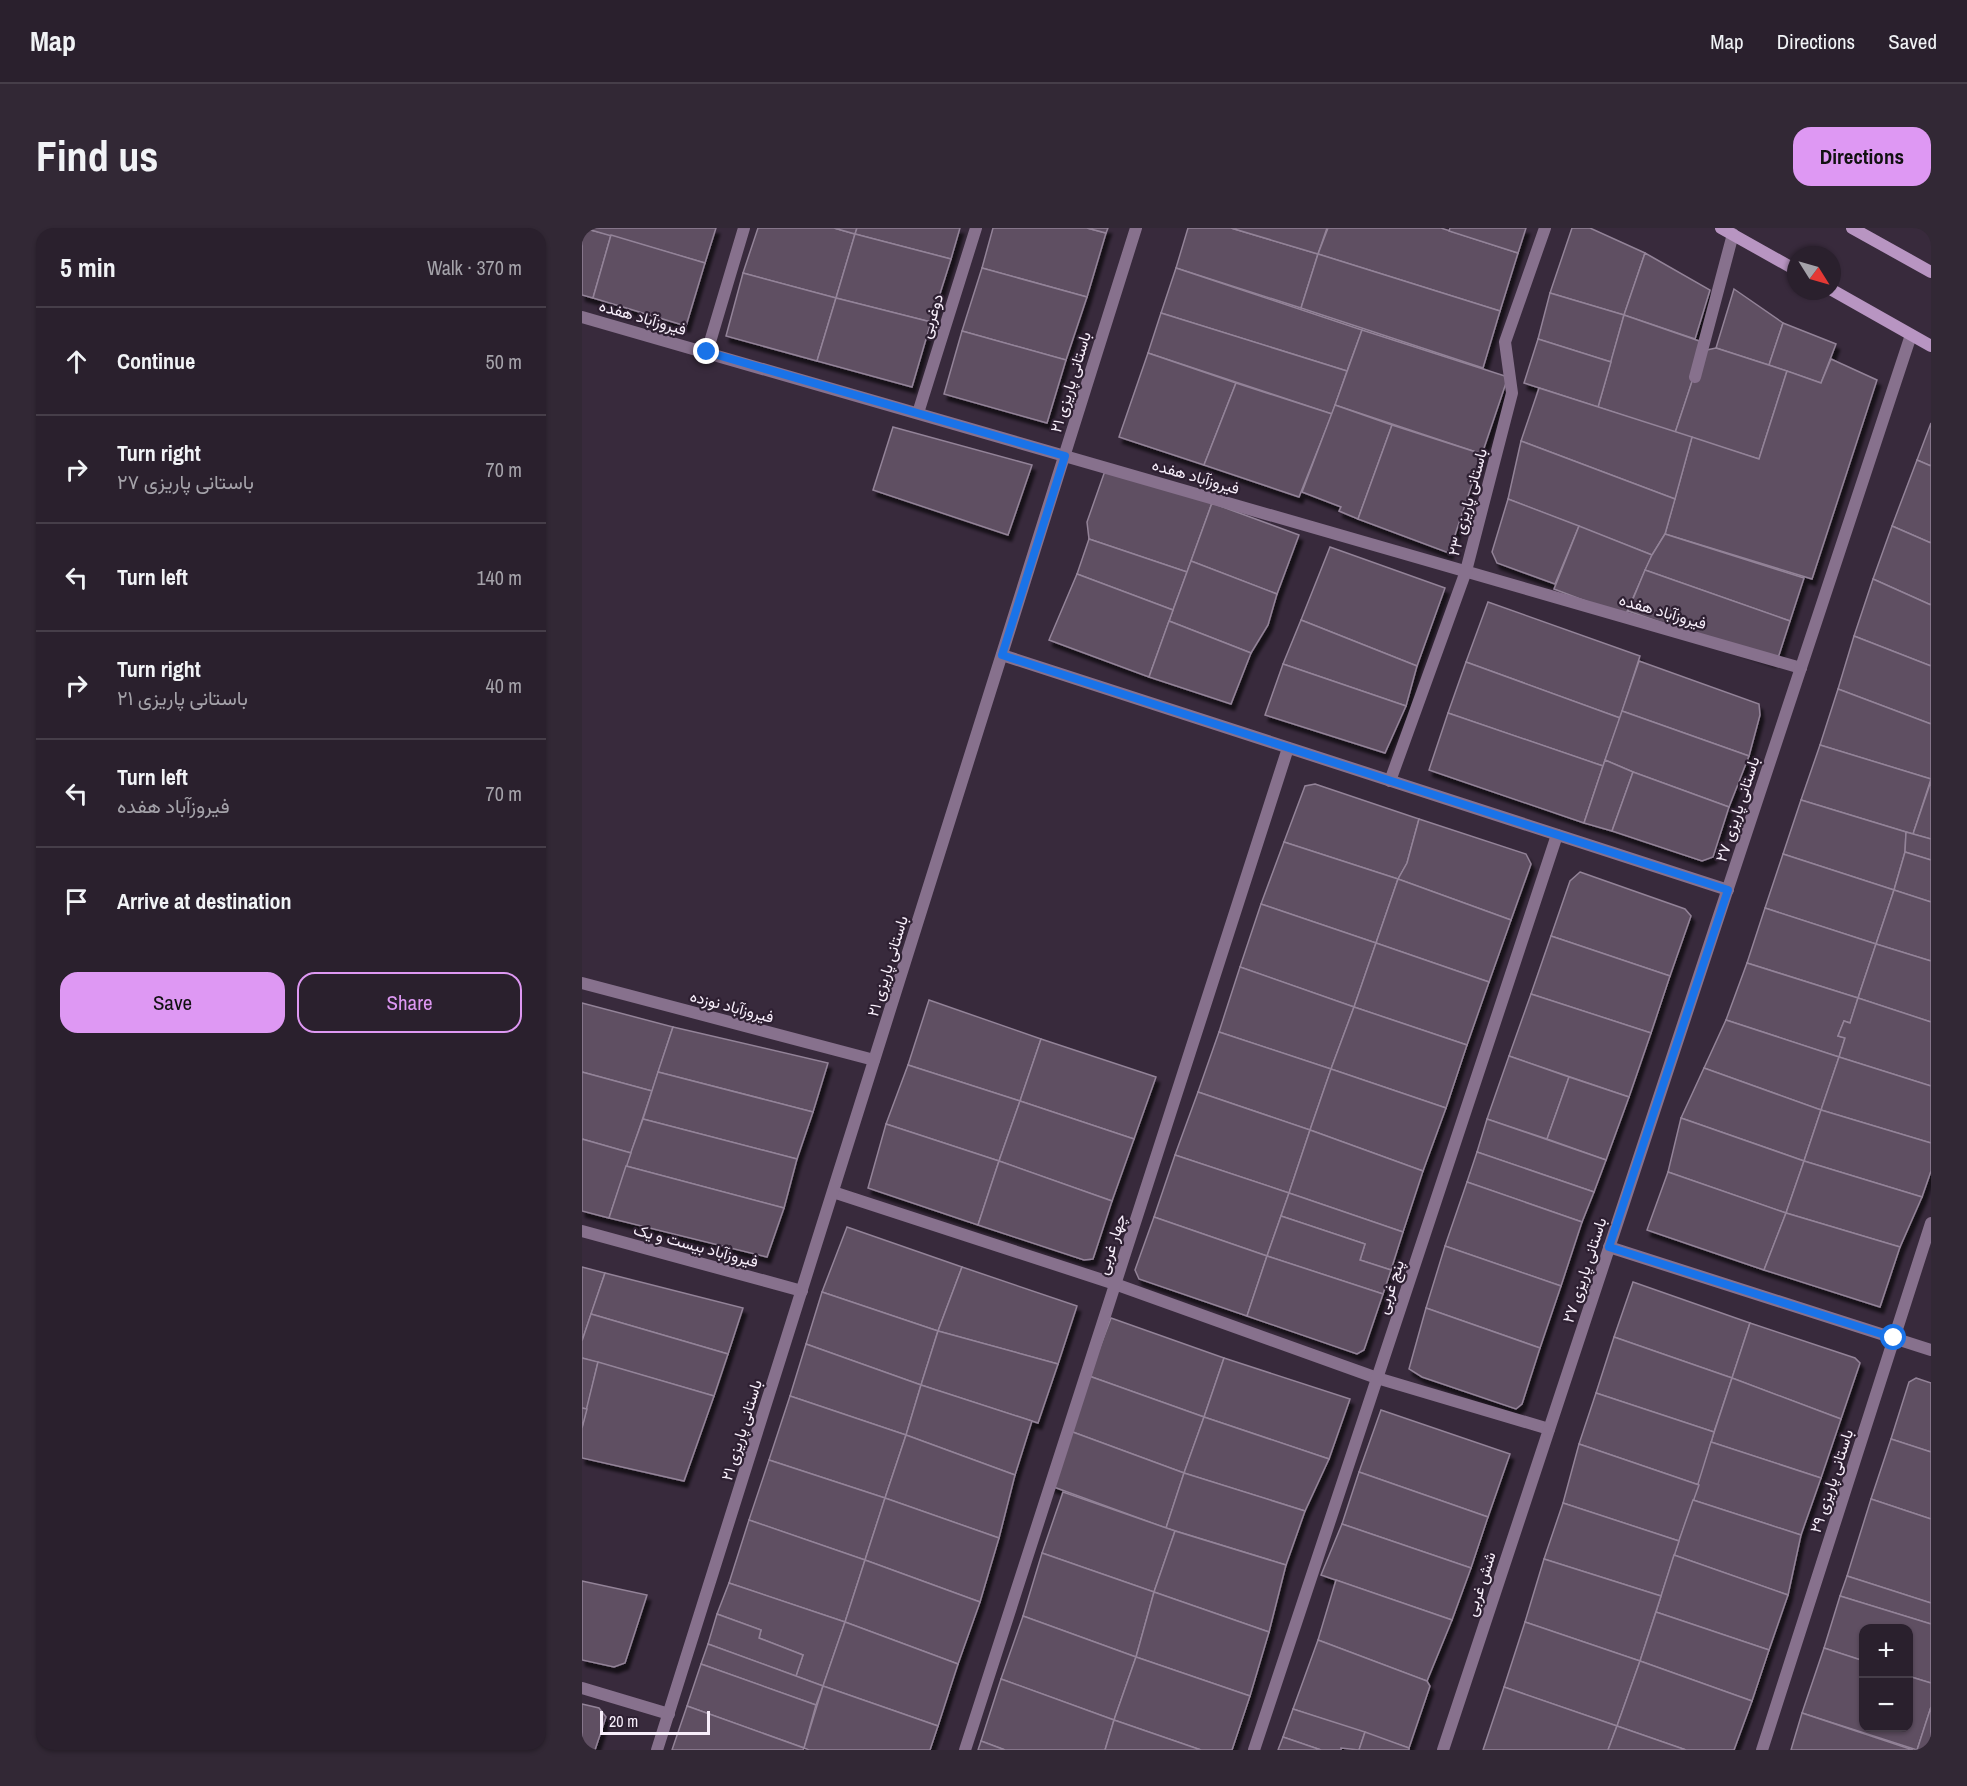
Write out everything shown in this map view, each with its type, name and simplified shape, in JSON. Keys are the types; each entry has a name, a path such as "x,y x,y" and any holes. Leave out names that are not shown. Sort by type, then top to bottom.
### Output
{"main road":[{"path":"1721,228 1787,265"},
{"path":"1852,228 1931,272"},
{"path":"1841,295 1931,346"}],"street":[{"path":"707,352 744,228"},
{"name":"دوغربی","path":"918,413 976,228"},
{"name":"باستانی پاریزی ۲۱","path":"657,1750 1136,228"},
{"name":"باستانی پاریزی ۲۳","path":"1390,780 1466,572 1512,393 1505,342 1545,228"},
{"path":"1695,377 1733,234"},
{"name":"فیروزآباد هفده","path":"582,316 1801,668"},
{"name":"باستانی پاریزی ۲۷","path":"1549,1429 1911,335"},
{"path":"1002,655 1728,890"},
{"name":"چهار غربی","path":"965,1750 1288,748"},
{"name":"پنج غربی","path":"1254,1750 1557,834"},
{"name":"فیروزآباد نوزده","path":"582,983 874,1060"},
{"path":"833,1192 1115,1284 1377,1378 1549,1429"},
{"name":"باستانی پاریزی ۲۹","path":"1762,1750 1931,1223"},
{"name":"فیروزآباد بیست و یک","path":"582,1232 802,1291"},
{"path":"1609,1247 1931,1350"},
{"name":"شش غربی","path":"1443,1750 1549,1429"},
{"path":"582,1688 669,1714"}],"building":[{"path":"582,228 611,235 593,298 582,295"},
{"path":"584,228 716,228 705,263"},
{"path":"758,228 834,228 855,234 836,298 743,273"},
{"path":"834,228 857,228 855,234"},
{"path":"857,228 960,228 951,259 855,234"},
{"path":"993,228 1087,228 1106,233 1087,297 982,268"},
{"path":"1087,228 1108,228 1106,233"},
{"path":"1188,228 1231,228 1318,254 1301,308 1176,268"},
{"path":"1231,228 1327,228 1318,254"},
{"path":"1328,228 1441,228 1518,253 1500,311 1318,254"},
{"path":"1450,228 1526,228 1518,253 1449,231"},
{"path":"1572,228 1590,228 1645,253 1624,315 1550,293"},
{"path":"855,234 951,259 931,322 836,298"},
{"path":"611,235 705,263 686,326 593,298"},
{"path":"1645,253 1710,290 1695,339 1624,315"},
{"path":"1318,254 1500,311 1483,368 1301,308"},
{"path":"982,268 1087,297 1066,360 962,331"},
{"path":"1176,268 1362,330 1347,371 1161,313"},
{"path":"743,273 836,298 817,361 726,336"},
{"path":"1734,289 1783,323 1769,365 1716,348"},
{"path":"1550,293 1624,315 1611,362 1538,339"},
{"path":"836,298 931,322 912,387 817,361"},
{"path":"1161,313 1347,371 1332,414 1148,353"},
{"path":"1624,315 1705,343 1675,433 1598,407"},
{"path":"1783,323 1836,344 1821,383 1769,365"},
{"path":"1362,330 1508,377 1482,454 1335,405"},
{"path":"962,331 1066,360 1047,423 944,394"},
{"path":"1538,339 1611,362 1598,407 1524,383"},
{"path":"1716,348 1787,371 1759,459 1675,433 1702,351"},
{"path":"1148,353 1236,383 1204,465 1119,437"},
{"path":"1831,359 1877,380 1812,579 1665,534 1692,437 1759,459 1787,371 1821,383"},
{"path":"1236,383 1332,414 1299,497 1204,465"},
{"path":"1539,388 1692,437 1675,499 1521,441"},
{"path":"1335,405 1392,425 1358,519 1339,511 1341,507 1302,492"},
{"path":"1931,423 1931,466 1917,460"},
{"path":"1392,425 1482,454 1449,553 1358,519"},
{"path":"893,427 1032,465 1008,535 873,490"},
{"path":"1521,441 1675,499 1665,534 1652,555 1508,499"},
{"path":"1917,460 1931,466 1931,543 1892,526"},
{"path":"1106,468 1212,503 1187,572 1089,539 1087,522"},
{"path":"1508,499 1579,526 1555,584 1497,563 1492,552"},
{"path":"1212,503 1299,535 1277,594 1191,561"},
{"path":"1579,526 1652,555 1625,616 1554,589"},
{"path":"1892,526 1931,543 1931,605 1873,579"},
{"path":"1665,534 1804,578 1790,621 1645,570"},
{"path":"1089,539 1187,572 1173,610 1077,574"},
{"path":"1330,547 1445,588 1417,666 1301,620"},
{"path":"1191,561 1277,594 1268,625 1251,653 1169,621"},
{"path":"1645,570 1790,621 1779,655 1772,661 1628,611"},
{"path":"1077,574 1173,610 1149,677 1049,640"},
{"path":"1873,579 1931,605 1931,666 1854,636"},
{"path":"1488,602 1640,656 1620,718 1466,662"},
{"path":"1301,620 1417,666 1406,706 1283,664"},
{"path":"1169,621 1251,653 1231,704 1149,677"},
{"path":"1854,636 1931,666 1931,724 1838,689"},
{"path":"1639,661 1759,704 1760,715 1749,756 1622,711"},
{"path":"1466,662 1620,718 1603,766 1448,713"},
{"path":"1283,664 1406,706 1385,753 1265,715"},
{"path":"1838,689 1931,724 1931,779 1820,745"},
{"path":"1622,711 1749,756 1729,807 1605,760"},
{"path":"1448,713 1603,766 1584,823 1429,770"},
{"path":"1820,745 1931,779 1913,834 1801,800"},
{"path":"1605,760 1633,772 1612,831 1584,823"},
{"path":"1633,772 1729,807 1713,857 1702,861 1612,831"},
{"path":"1931,781 1931,839 1913,834"},
{"path":"1315,784 1419,819 1407,863 1398,879 1284,842 1305,786"},
{"path":"1801,800 1906,832 1905,852 1894,890 1783,854"},
{"path":"1419,819 1526,854 1531,864 1511,920 1398,879 1407,863"},
{"path":"1906,832 1931,839 1931,860 1905,852"},
{"path":"1284,842 1398,879 1376,943 1261,904"},
{"path":"1905,852 1931,860 1931,902 1894,890"},
{"path":"1783,854 1894,890 1876,944 1765,908"},
{"path":"1580,872 1685,909 1691,916 1670,976 1551,936 1570,881"},
{"path":"1398,879 1511,920 1489,982 1376,943"},
{"path":"1894,890 1931,902 1931,961 1876,944"},
{"path":"1261,904 1376,943 1354,1007 1240,967"},
{"path":"1765,908 1876,944 1858,998 1747,963"},
{"path":"1551,936 1670,976 1651,1033 1531,994"},
{"path":"1376,943 1489,982 1467,1045 1354,1007"},
{"path":"1876,944 1931,961 1931,1022 1858,998"},
{"path":"1747,963 1858,998 1850,1023 1844,1021 1838,1036 1845,1038 1839,1057 1726,1020"},
{"path":"1240,967 1354,1007 1331,1069 1219,1032"},
{"path":"1531,994 1651,1033 1629,1097 1509,1056"},
{"path":"1858,998 1931,1022 1931,1086 1839,1057 1845,1038 1838,1036 1844,1021 1850,1023"},
{"path":"929,1000 1041,1039 1020,1101 908,1065"},
{"path":"582,1003 673,1027 652,1091 582,1072"},
{"path":"1354,1007 1467,1045 1446,1108 1331,1069"},
{"path":"1726,1020 1839,1057 1821,1110 1704,1068"},
{"path":"673,1027 828,1063 813,1112 658,1072"},
{"path":"1219,1032 1331,1069 1310,1130 1198,1092"},
{"path":"1041,1039 1156,1077 1134,1139 1020,1101"},
{"path":"1509,1056 1569,1077 1547,1139 1487,1119"},
{"path":"1839,1057 1931,1086 1931,1143 1821,1110"},
{"path":"908,1065 1020,1101 999,1161 886,1124"},
{"path":"1704,1068 1821,1110 1804,1161 1681,1118"},
{"path":"1331,1069 1446,1108 1423,1171 1310,1130"},
{"path":"582,1072 652,1091 631,1153 582,1139"},
{"path":"658,1072 813,1112 797,1159 643,1119"},
{"path":"1569,1077 1629,1097 1606,1160 1547,1139"},
{"path":"1198,1092 1310,1130 1289,1193 1175,1155"},
{"path":"1020,1101 1134,1139 1112,1201 999,1161"},
{"path":"1821,1110 1931,1143 1931,1171 1922,1197 1804,1161"},
{"path":"1681,1118 1804,1161 1786,1213 1668,1172"},
{"path":"643,1119 797,1159 784,1208 626,1166"},
{"path":"1487,1119 1606,1160 1594,1192 1477,1152"},
{"path":"886,1124 999,1161 978,1225 868,1188"},
{"path":"1310,1130 1423,1171 1403,1232 1289,1193"},
{"path":"582,1139 631,1153 609,1218 582,1211"},
{"path":"1477,1152 1594,1192 1582,1222 1467,1182"},
{"path":"1175,1155 1289,1193 1267,1256 1154,1217"},
{"path":"999,1161 1112,1201 1093,1259 1084,1260 978,1225"},
{"path":"1804,1161 1922,1197 1900,1247 1786,1213"},
{"path":"626,1166 784,1208 767,1257 609,1218"},
{"path":"1668,1172 1786,1213 1764,1270 1647,1230"},
{"path":"1467,1182 1582,1222 1561,1286 1445,1246"},
{"path":"1289,1193 1403,1232 1391,1270 1360,1260 1365,1244 1281,1216"},
{"path":"1786,1213 1900,1247 1880,1307 1764,1270"},
{"path":"1281,1216 1365,1244 1360,1260 1391,1270 1383,1294 1267,1256"},
{"path":"1154,1217 1267,1256 1247,1316 1139,1279 1135,1270"},
{"path":"847,1227 962,1267 938,1331 822,1292"},
{"path":"1445,1246 1561,1286 1540,1348 1426,1308"},
{"path":"1267,1256 1383,1294 1364,1350 1357,1354 1247,1316"},
{"path":"582,1267 605,1273 582,1341"},
{"path":"962,1267 1077,1306 1058,1364 938,1331"},
{"path":"605,1273 743,1308 728,1354 591,1314"},
{"path":"1633,1282 1750,1323 1732,1378 1614,1337"},
{"path":"822,1292 938,1331 921,1385 806,1344"},
{"path":"1426,1308 1540,1348 1522,1404 1516,1409 1422,1377 1409,1369"},
{"path":"591,1314 728,1354 714,1396 582,1358 582,1341"},
{"path":"1111,1318 1224,1358 1204,1417 1089,1376"},
{"path":"1750,1323 1855,1358 1860,1363 1841,1419 1732,1378"},
{"path":"938,1331 1058,1364 1038,1423 921,1385"},
{"path":"1614,1337 1732,1378 1714,1432 1596,1393"},
{"path":"806,1344 921,1385 906,1435 790,1396"},
{"path":"582,1358 598,1362 587,1409 582,1408"},
{"path":"1224,1358 1350,1399 1329,1459 1204,1417"},
{"path":"598,1362 714,1396 684,1481 582,1458 582,1427"},
{"path":"1089,1376 1204,1417 1184,1473 1070,1431"},
{"path":"1732,1378 1841,1419 1821,1478 1711,1442"},
{"path":"1916,1378 1931,1383 1931,1452 1891,1439 1909,1382"},
{"path":"921,1385 1032,1421 1015,1475 906,1435"},
{"path":"1596,1393 1714,1432 1699,1485 1579,1444"},
{"path":"790,1396 906,1435 885,1498 769,1460"},
{"path":"582,1408 587,1409 582,1428"},
{"path":"1381,1410 1510,1454 1488,1517 1359,1472"},
{"path":"1204,1417 1329,1459 1305,1511 1184,1473"},
{"path":"1070,1431 1184,1473 1166,1528 1051,1486"},
{"path":"906,1435 1015,1475 999,1538 885,1498"},
{"path":"1891,1439 1931,1452 1931,1519 1871,1499"},
{"path":"1711,1442 1821,1478 1801,1535 1693,1500"},
{"path":"1579,1444 1699,1485 1679,1541 1563,1503"},
{"path":"769,1460 885,1498 865,1560 749,1520"},
{"path":"1359,1472 1488,1517 1471,1568 1342,1524"},
{"path":"1184,1473 1305,1511 1286,1565 1166,1528"},
{"path":"1063,1492 1175,1531 1154,1592 1042,1553"},
{"path":"885,1498 999,1538 980,1602 865,1560"},
{"path":"1871,1499 1931,1519 1931,1603 1847,1576"},
{"path":"1693,1500 1801,1535 1788,1595 1674,1555"},
{"path":"1563,1503 1679,1541 1661,1596 1544,1559"},
{"path":"749,1520 865,1560 845,1622 729,1583"},
{"path":"1342,1524 1471,1568 1452,1620 1321,1575"},
{"path":"1175,1531 1286,1565 1269,1632 1154,1592"},
{"path":"1042,1553 1154,1592 1136,1657 1023,1616"},
{"path":"1674,1555 1788,1595 1769,1650 1656,1612"},
{"path":"1544,1559 1661,1596 1640,1661 1525,1622"},
{"path":"865,1560 980,1602 958,1664 845,1622"},
{"path":"1847,1576 1931,1603 1931,1624 1840,1596"},
{"path":"1336,1580 1452,1620 1427,1681 1318,1640"},
{"path":"582,1581 647,1595 625,1663 614,1667 582,1660"},
{"path":"729,1583 845,1622 823,1686 796,1676 803,1655 759,1638 761,1630 717,1614"},
{"path":"1154,1592 1269,1632 1250,1696 1136,1657"},
{"path":"1840,1596 1931,1624 1931,1683 1913,1678 1913,1624 1859,1624 1859,1659 1824,1648"},
{"path":"1656,1612 1769,1650 1752,1701 1640,1661"},
{"path":"717,1614 761,1630 759,1638 803,1655 796,1676 708,1644"},
{"path":"1023,1616 1136,1657 1114,1720 1001,1679"},
{"path":"845,1622 958,1664 938,1726 823,1686"},
{"path":"1525,1622 1640,1661 1617,1726 1504,1687"},
{"path":"1318,1640 1427,1681 1430,1686 1409,1748 1293,1709"},
{"path":"708,1644 823,1686 816,1705 701,1664"},
{"path":"1824,1648 1859,1659 1859,1731 1802,1713"},
{"path":"1136,1657 1250,1696 1232,1750 1201,1750 1114,1720"},
{"path":"1640,1661 1752,1701 1734,1750 1686,1750 1617,1726"},
{"path":"701,1664 816,1705 804,1748 687,1706"},
{"path":"1913,1678 1931,1683 1931,1707 1917,1750 1861,1732 1913,1732"},
{"path":"1001,1679 1114,1720 1105,1750 1005,1750 981,1741"},
{"path":"823,1686 938,1726 930,1750 809,1750 804,1748"},
{"path":"1504,1687 1617,1726 1608,1750 1483,1750"},
{"path":"582,1704 599,1708 606,1717 595,1750 582,1750"},
{"path":"687,1706 804,1748 803,1750 672,1750"},
{"path":"1931,1707 1931,1750 1917,1750"},
{"path":"1293,1709 1365,1732 1359,1750 1341,1748 1341,1750 1321,1750 1283,1737"},
{"path":"1802,1713 1913,1750 1791,1750"},
{"path":"1114,1720 1201,1750 1105,1750"},
{"path":"1617,1726 1686,1750 1608,1750"},
{"path":"1365,1732 1409,1748 1409,1750 1359,1750"},
{"path":"1283,1737 1321,1750 1278,1750"},
{"path":"981,1741 1005,1750 978,1750"}],"route":[{"path":"707,352 1065,456 1002,655 1728,890 1609,1247 1894,1338"}]}
